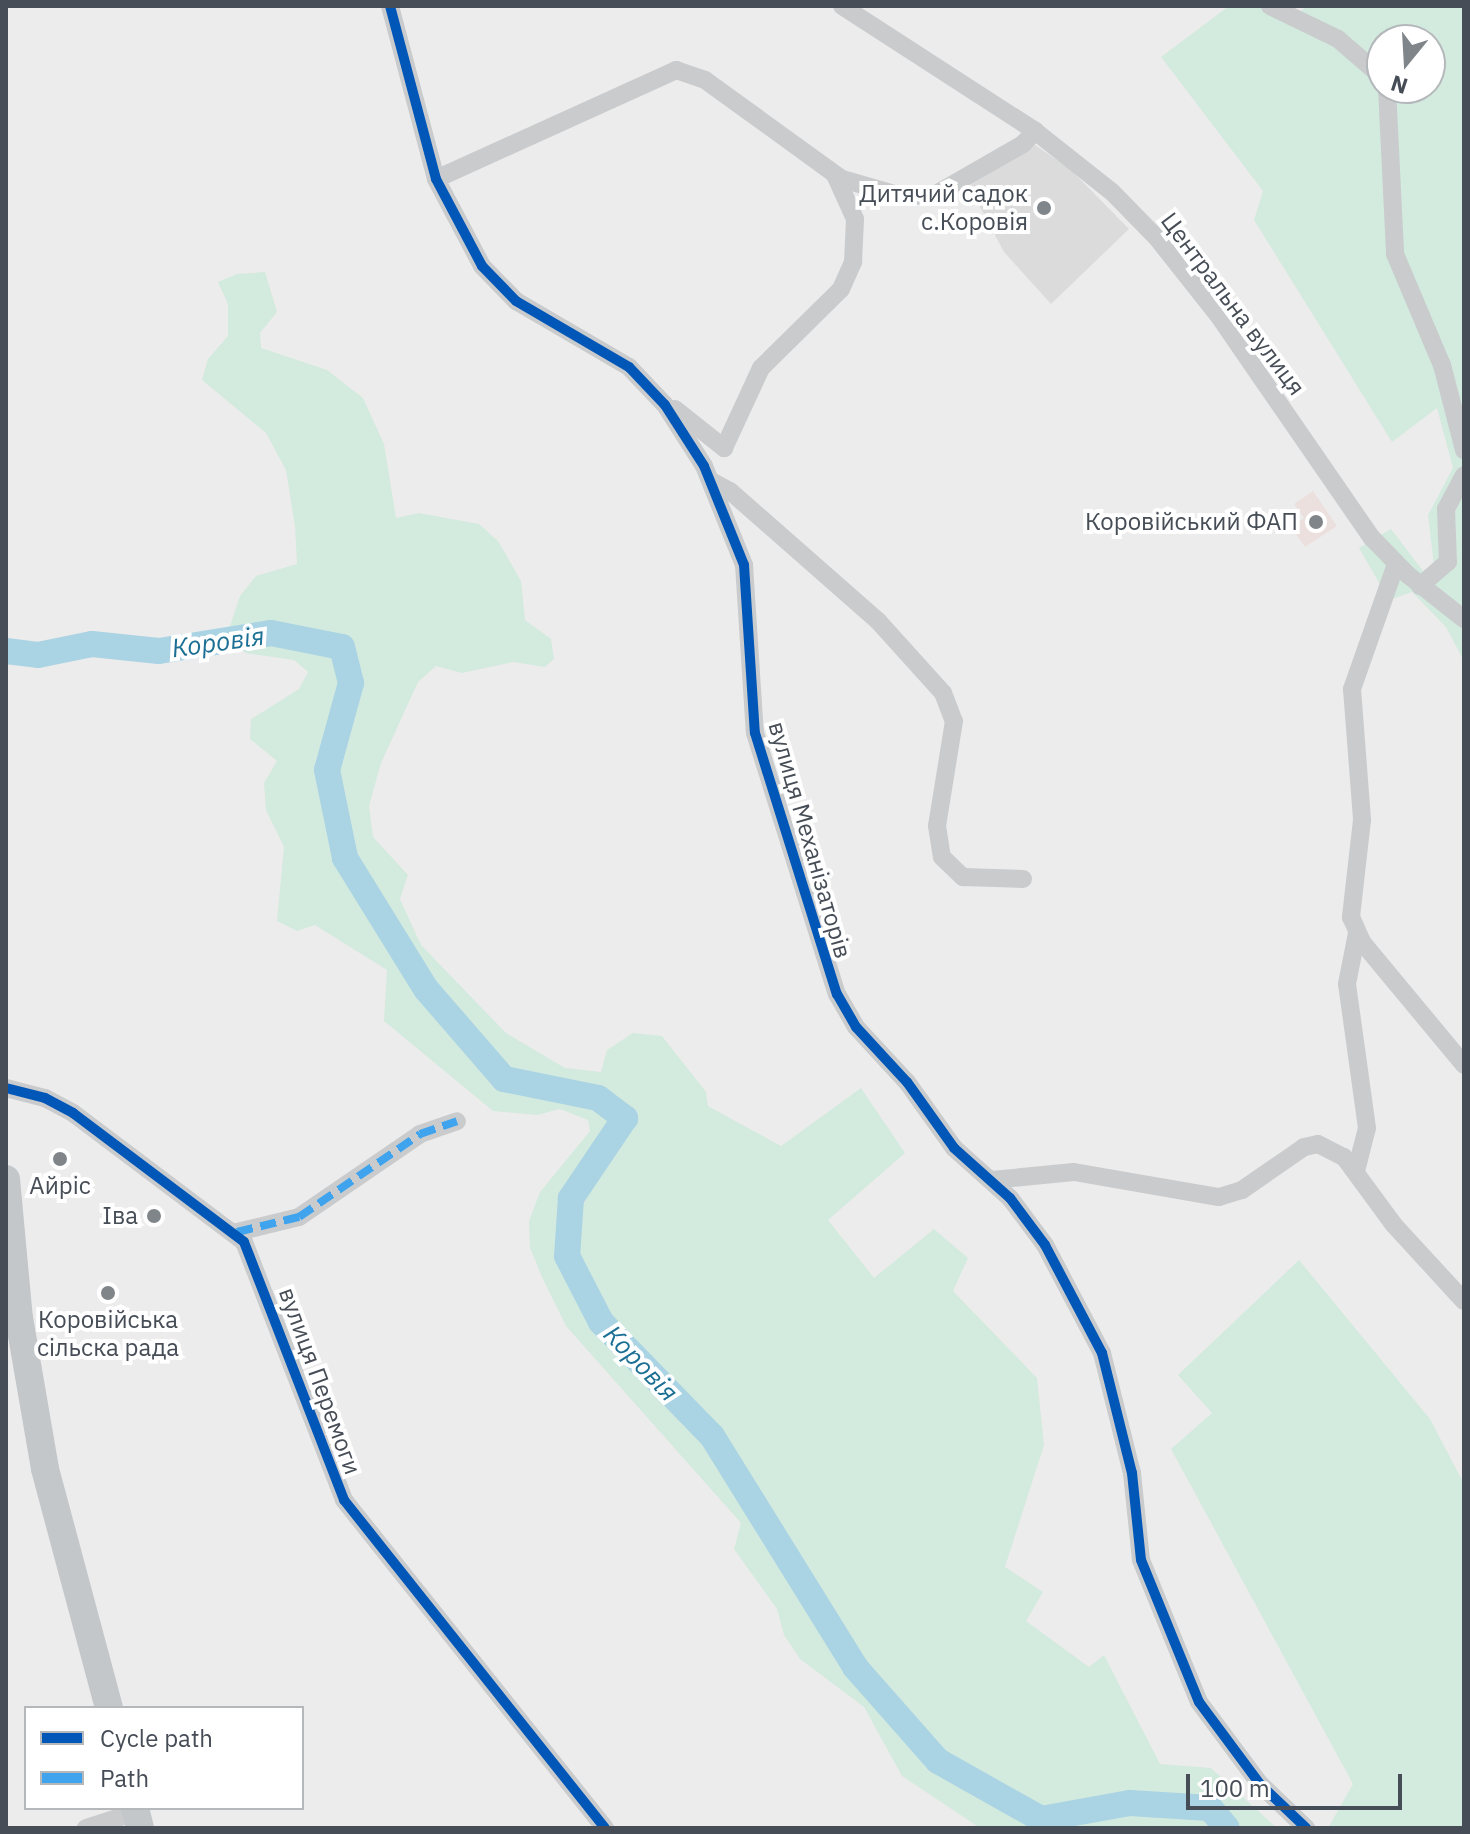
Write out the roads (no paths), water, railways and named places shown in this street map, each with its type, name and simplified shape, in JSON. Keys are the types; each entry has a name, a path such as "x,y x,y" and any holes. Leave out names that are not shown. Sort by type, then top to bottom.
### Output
{"main road":[{"path":"6,1179 19,1318 45,1469 108,1706"}],"street":[{"name":"вулиця Механізаторів","path":"390,6 436,179 464,237 505,292 611,353 665,405 711,481 744,565 755,733 831,980 856,1027 907,1082 954,1148 992,1180 1045,1245 1100,1347 1132,1473 1143,1567 1199,1702 1260,1784 1306,1828"},
{"name":"Центральна вулиця","path":"842,6 1035,131 1088,170 1164,246 1396,564 1463,620"},
{"path":"1278,10 1348,45 1366,62"},
{"path":"436,179 676,70 696,74 834,174 876,191 924,198 1016,149 1035,131"},
{"path":"1388,104 1395,254 1442,365 1464,450"},
{"path":"665,405 716,444 727,446 761,368 830,303 850,272 855,219 834,174"},
{"path":"1420,586 1448,562 1446,509 1464,475"},
{"name":"вулиця Механізаторів","path":"711,481 730,491 757,520 858,603 943,693 954,721 937,826 942,857 963,877 1023,879"},
{"path":"1396,564 1351,696 1361,804 1360,859 1350,911 1357,933 1464,1065"},
{"path":"1356,1171 1367,1128 1347,984 1357,933"},
{"name":"вулиця Перемоги","path":"6,1088 65,1107 237,1232 255,1261 344,1500 605,1828"},
{"path":"237,1232 299,1217 420,1134 457,1121"},
{"path":"992,1180 1074,1172 1226,1197 1318,1144 1344,1157 1394,1225 1464,1301"},
{"path":"86,1828 137,1816"}],"waterway":[{"name":"Коровія","path":"6,651 38,655 92,644 159,651 271,633 342,647 351,683 327,770 345,858 426,989 504,1079 598,1098 625,1118 571,1198 567,1256 601,1322 712,1436 855,1667 938,1761 1041,1819 1130,1803 1210,1808 1227,1828"}],"place":[{"name":"Дитячий садок с.Коровія","path":"1044,208"},
{"name":"Коровійський ФАП","path":"1316,522"},
{"name":"Айріс","path":"60,1159"},
{"name":"Іва","path":"154,1216"},
{"name":"Коровійська сільска рада","path":"108,1293"}]}
